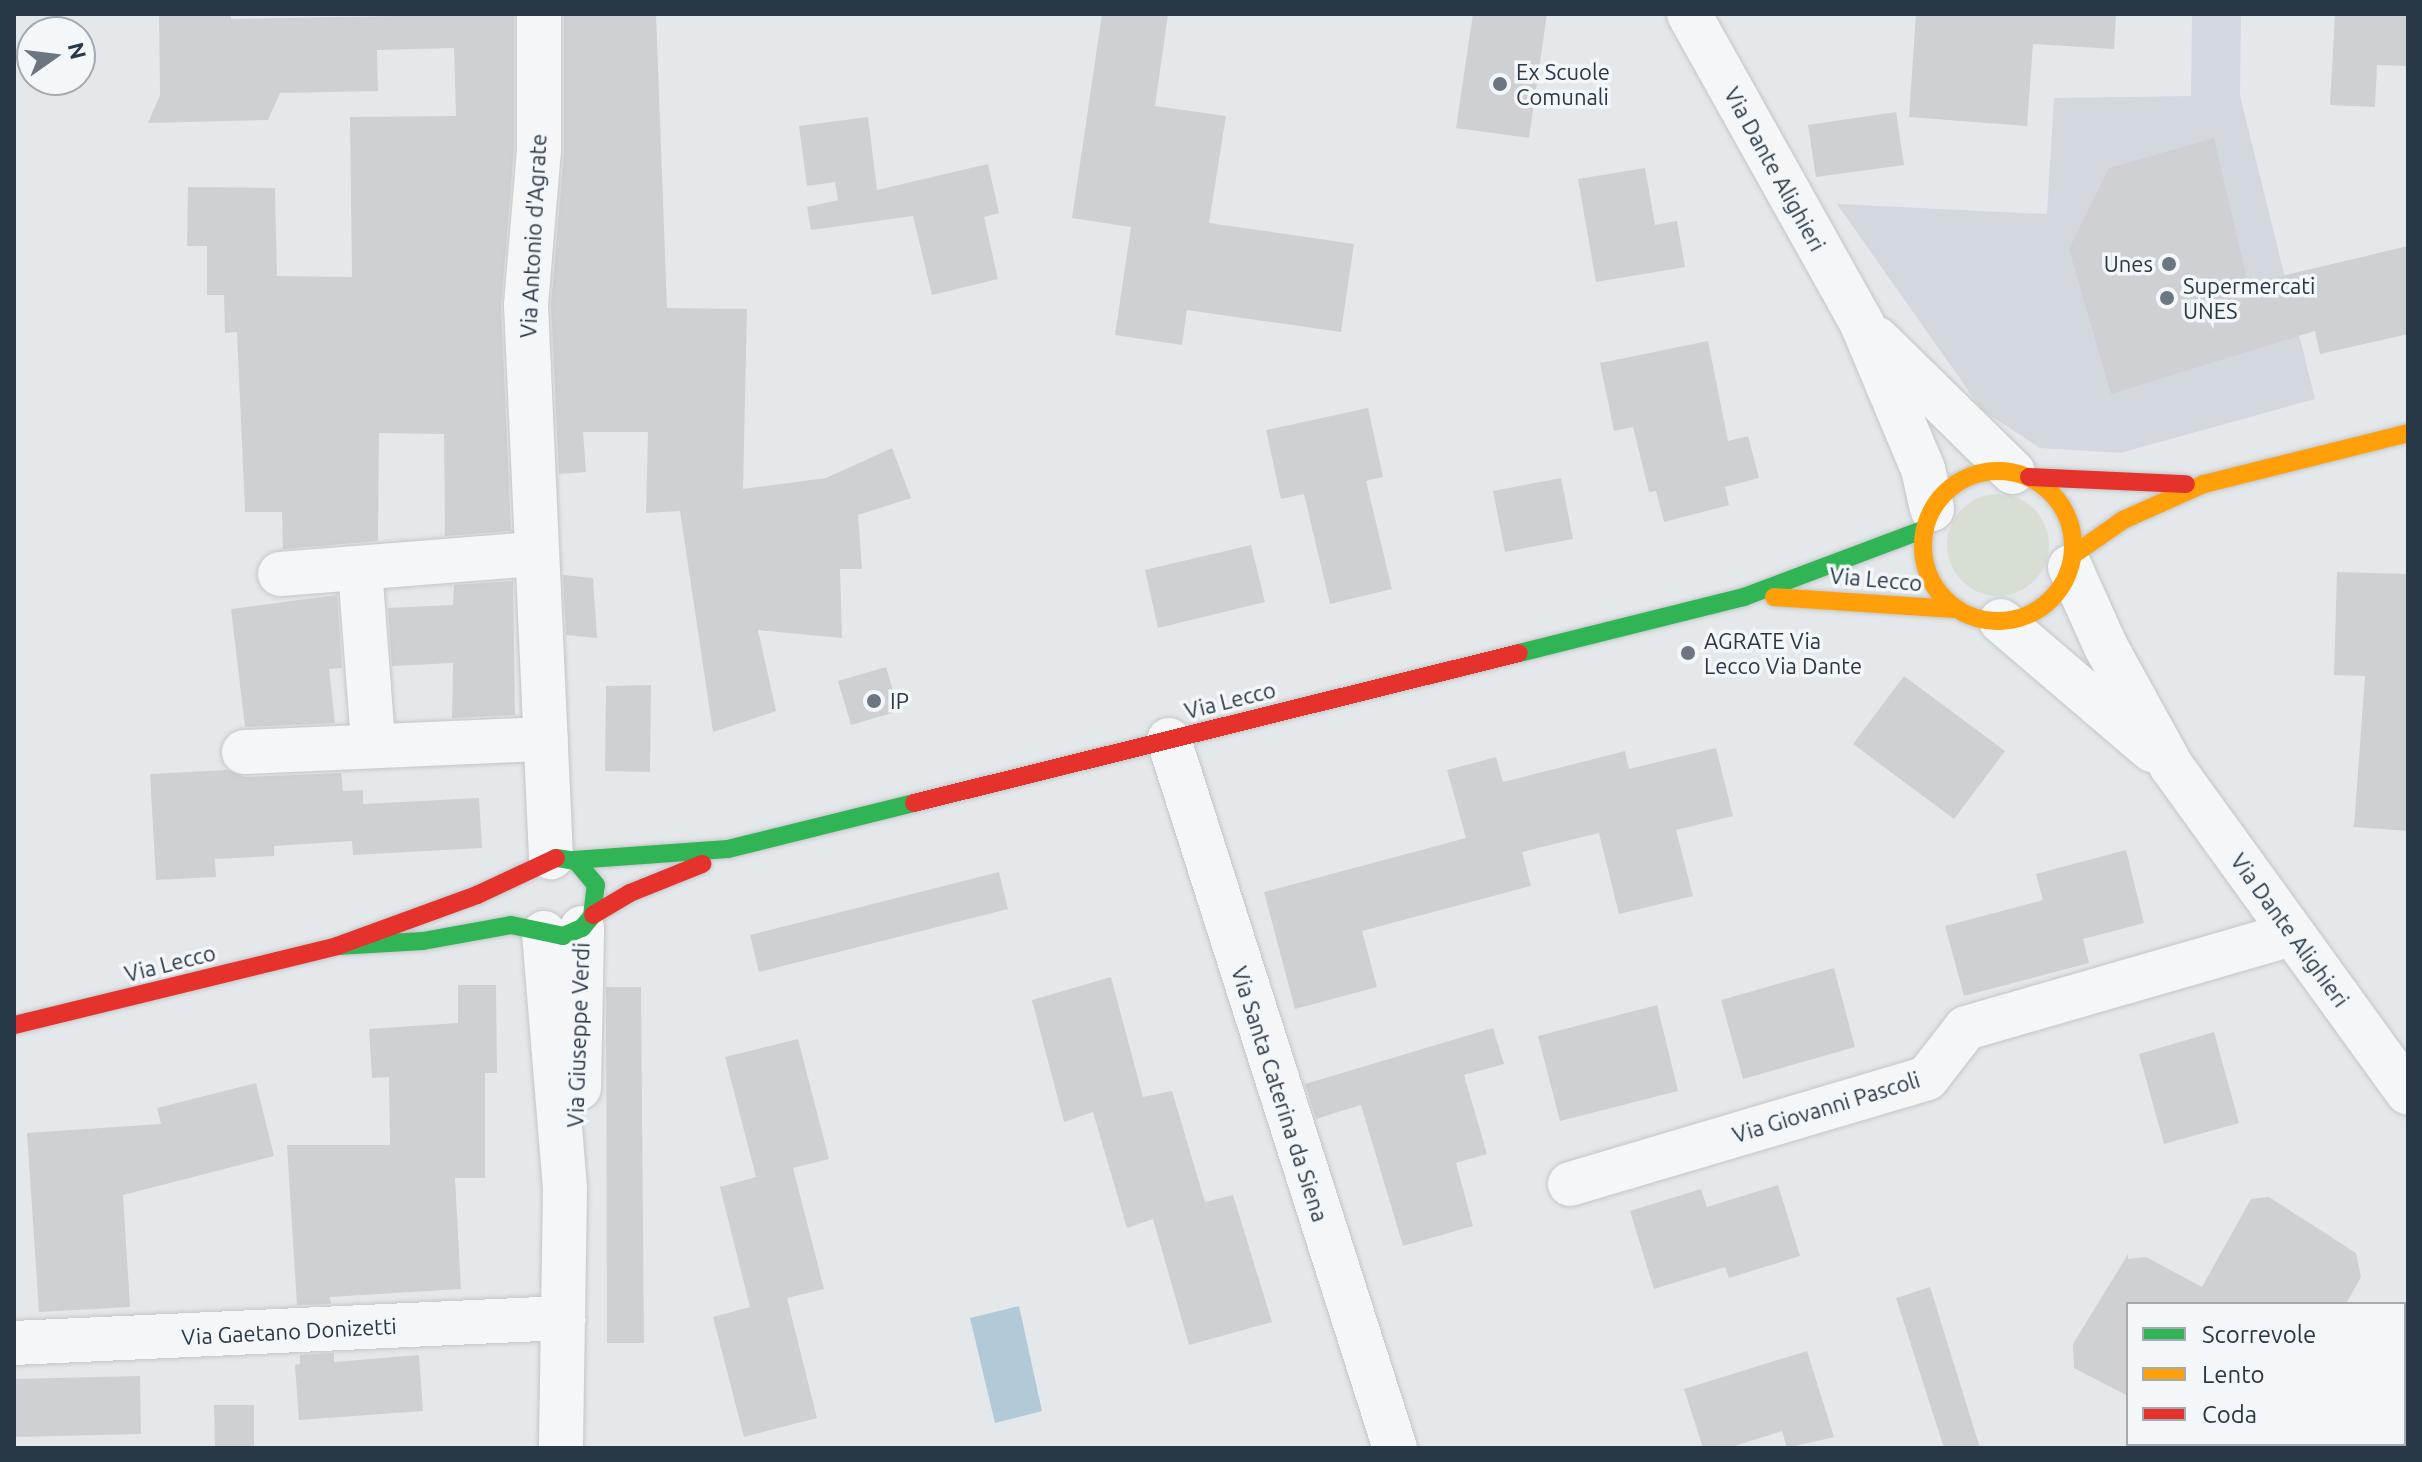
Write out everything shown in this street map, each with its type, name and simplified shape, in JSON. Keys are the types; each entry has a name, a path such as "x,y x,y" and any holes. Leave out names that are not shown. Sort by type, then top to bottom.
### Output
{"street":[{"name":"Via Antonio d'Agrate","path":"539,14 539,150 526,305 534,554 551,863"},
{"name":"Via Dante Alighieri","path":"1689,14 1862,324 1923,469 1929,519"},
{"name":"Via Dante Alighieri","path":"1862,324 2021,474"},
{"path":"2204,484 2115,485 2021,474 1973,475 1950,488 1929,519 1925,566 1938,590 1957,609 2001,621 2025,617 2048,603 2072,561 2123,520 2204,484 2408,433"},
{"path":"2021,474 2048,490 2068,517 2072,561"},
{"name":"Via Lecco","path":"337,946 423,941 549,919 728,849 1744,597 1929,519"},
{"path":"280,574 534,554"},
{"name":"Via Dante Alighieri","path":"2072,561 2106,647 2172,767 2408,1093"},
{"path":"360,569 373,743"},
{"name":"Via Lecco","path":"1744,597 1957,609"},
{"name":"Via Dante Alighieri","path":"2001,621 2172,767"},
{"path":"244,752 373,743 546,739"},
{"name":"Via Santa Caterina da Siena","path":"1169,740 1395,1448"},
{"name":"Via Lecco","path":"14,1025 337,946 551,863 728,849"},
{"path":"551,863 596,885 549,919 551,863"},
{"name":"Via Giuseppe Verdi","path":"549,919 565,1189 561,1448"},
{"name":"Via Giovanni Pascoli","path":"1570,1184 1927,1078 1966,1028 2292,934"},
{"name":"Via Gaetano Donizetti","path":"14,1343 563,1318"}],"shaded area":[{"path":"2192,14 2241,14 2240,96 2315,399 2120,453 2040,448 1982,410 1837,204 2047,214 2054,98 2191,96"},
{"path":"1998,494 2018,498 2034,509 2045,525 2049,545 2045,565 2034,581 2018,592 1998,596 1978,592 1962,581 1951,565 1947,545 1951,525 1962,509 1978,498"}],"water":[{"path":"1019,1306 1042,1411 995,1423 970,1318"}],"building":[{"path":"159,14 231,14 231,19 514,14 514,149 501,306 511,531 445,536 444,434 379,433 378,541 283,549 282,512 245,512 237,332 225,333 224,295 207,295 207,246 187,246 188,187 275,188 277,276 352,277 350,117 456,116 454,48 377,50 378,91 280,93 268,120 148,123 160,95"},
{"path":"564,14 656,14 667,308 747,309 743,489 826,478 892,448 911,498 858,515 862,569 840,569 842,638 758,630 776,711 713,732 680,511 646,513 648,432 583,432 586,472 559,474 551,305 564,152"},
{"path":"1102,14 1168,14 1155,106 1226,116 1209,223 1354,244 1341,332 1187,310 1182,345 1115,335 1131,227 1072,218"},
{"name":"Ex Scuole Comunali","path":"1473,14 1547,14 1529,138 1456,128"},
{"path":"1916,14 2116,14 2114,49 2033,44 2027,126 1909,117"},
{"path":"2335,14 2408,14 2408,66 2377,65 2375,107 2330,105"},
{"path":"1896,112 1904,165 1816,177 1808,125"},
{"path":"868,117 877,190 988,164 999,213 984,217 998,279 932,295 913,216 811,230 807,207 838,200 835,182 807,186 799,126"},
{"name":"Supermercati UNES","path":"2214,138 2248,284 2408,246 2408,334 2320,354 2315,331 2111,394 2069,249 2109,168"},
{"path":"1645,168 1655,225 1677,221 1685,267 1596,282 1578,179"},
{"path":"1708,341 1728,441 1748,436 1759,478 1725,487 1729,505 1664,522 1656,491 1649,492 1633,427 1614,431 1600,363"},
{"path":"1368,408 1383,477 1366,481 1392,589 1330,604 1304,494 1281,499 1266,430"},
{"path":"1561,478 1573,539 1505,552 1493,491"},
{"path":"1251,545 1265,602 1158,628 1145,570"},
{"path":"2337,572 2408,574 2408,831 2354,827 2365,676 2334,675"},
{"path":"563,575 593,578 597,638 566,635"},
{"path":"513,581 515,715 452,718 453,663 392,666 388,608 453,605 454,585"},
{"path":"337,595 342,668 329,669 335,723 245,727 231,609"},
{"path":"886,667 899,711 851,725 838,681"},
{"path":"1904,676 2005,751 1954,819 1853,744"},
{"path":"651,685 650,772 605,771 606,686"},
{"path":"1716,748 1733,816 1676,830 1693,896 1619,914 1599,833 1522,852 1531,886 1362,931 1377,987 1295,1009 1264,892 1466,838 1447,770 1496,757 1503,782 1625,751 1629,769"},
{"path":"227,770 245,777 341,773 343,791 363,790 363,804 479,798 482,848 353,855 352,841 274,846 274,856 215,859 216,877 156,880 150,774"},
{"path":"2126,850 2144,923 2083,939 2089,963 1964,996 1945,926 2043,900 2036,874"},
{"path":"999,872 1008,909 759,972 750,935"},
{"path":"1834,968 1855,1047 1743,1079 1721,1000"},
{"path":"1111,977 1143,1097 1172,1091 1205,1202 1233,1195 1272,1322 1189,1345 1153,1219 1127,1228 1093,1112 1064,1122 1032,1000"},
{"path":"458,985 496,985 497,1073 485,1073 485,1178 455,1178 461,1289 330,1297 331,1304 297,1305 287,1145 390,1145 389,1077 372,1078 369,1029 458,1023"},
{"path":"606,987 641,987 644,1343 607,1343"},
{"path":"1657,1005 1678,1091 1560,1121 1538,1036"},
{"path":"1493,1028 1504,1064 1464,1075 1487,1154 1456,1163 1473,1226 1403,1246 1361,1105 1316,1119 1305,1084"},
{"path":"2214,1032 2239,1123 2164,1144 2139,1054"},
{"path":"798,1039 829,1159 793,1168 824,1289 787,1298 817,1418 744,1437 713,1317 750,1307 720,1187 756,1177 725,1057"},
{"path":"256,1083 274,1156 123,1195 130,1307 39,1312 27,1133 161,1124 157,1108"},
{"path":"1778,1185 1800,1256 1729,1278 1725,1267 1654,1289 1630,1211 1701,1189 1707,1207"},
{"path":"2269,1197 2356,1253 2361,1277 2347,1302 2126,1302 2126,1395 2074,1368 2073,1344 2128,1254 2128,1259 2146,1257 2202,1287 2251,1199"},
{"path":"1930,1287 1980,1448 1944,1448 1896,1298"},
{"path":"1807,1351 1834,1437 1787,1448 1782,1431 1728,1448 1703,1448 1684,1389"},
{"path":"334,1353 334,1362 419,1355 423,1411 299,1420 295,1365 300,1364 300,1355"},
{"path":"140,1376 141,1434 14,1437 14,1379"},
{"path":"214,1405 254,1405 254,1448 215,1448"}],"traffic: fast":[{"path":"1519,653 1744,597 1925,529"},
{"path":"574,860 728,849 914,803"},
{"path":"337,946 423,941 511,925 563,936 582,928 592,916 596,885 576,861 556,858"}],"traffic: slow":[{"path":"2073,555 2123,520 2204,484 2408,433"},
{"path":"1998,471 2027,477 2051,493 2067,517 2073,546 2067,575 2051,599 2027,615 1998,621 1969,615 1945,599 1929,575 1923,546 1929,517 1945,493 1969,477 1998,471"},
{"path":"1774,597 1957,609"}],"traffic: jam":[{"path":"2029,477 2186,484"},
{"path":"914,803 1519,653"},
{"path":"14,1025 337,946 477,895 556,858"},
{"path":"593,915 630,893 702,864"}],"place":[{"name":"Ex Scuole Comunali","path":"1500,84"},
{"name":"Unes","path":"2169,264"},
{"name":"Supermercati UNES","path":"2167,298"},
{"name":"AGRATE Via Lecco Via Dante","path":"1688,653"},
{"name":"IP","path":"874,701"}]}
